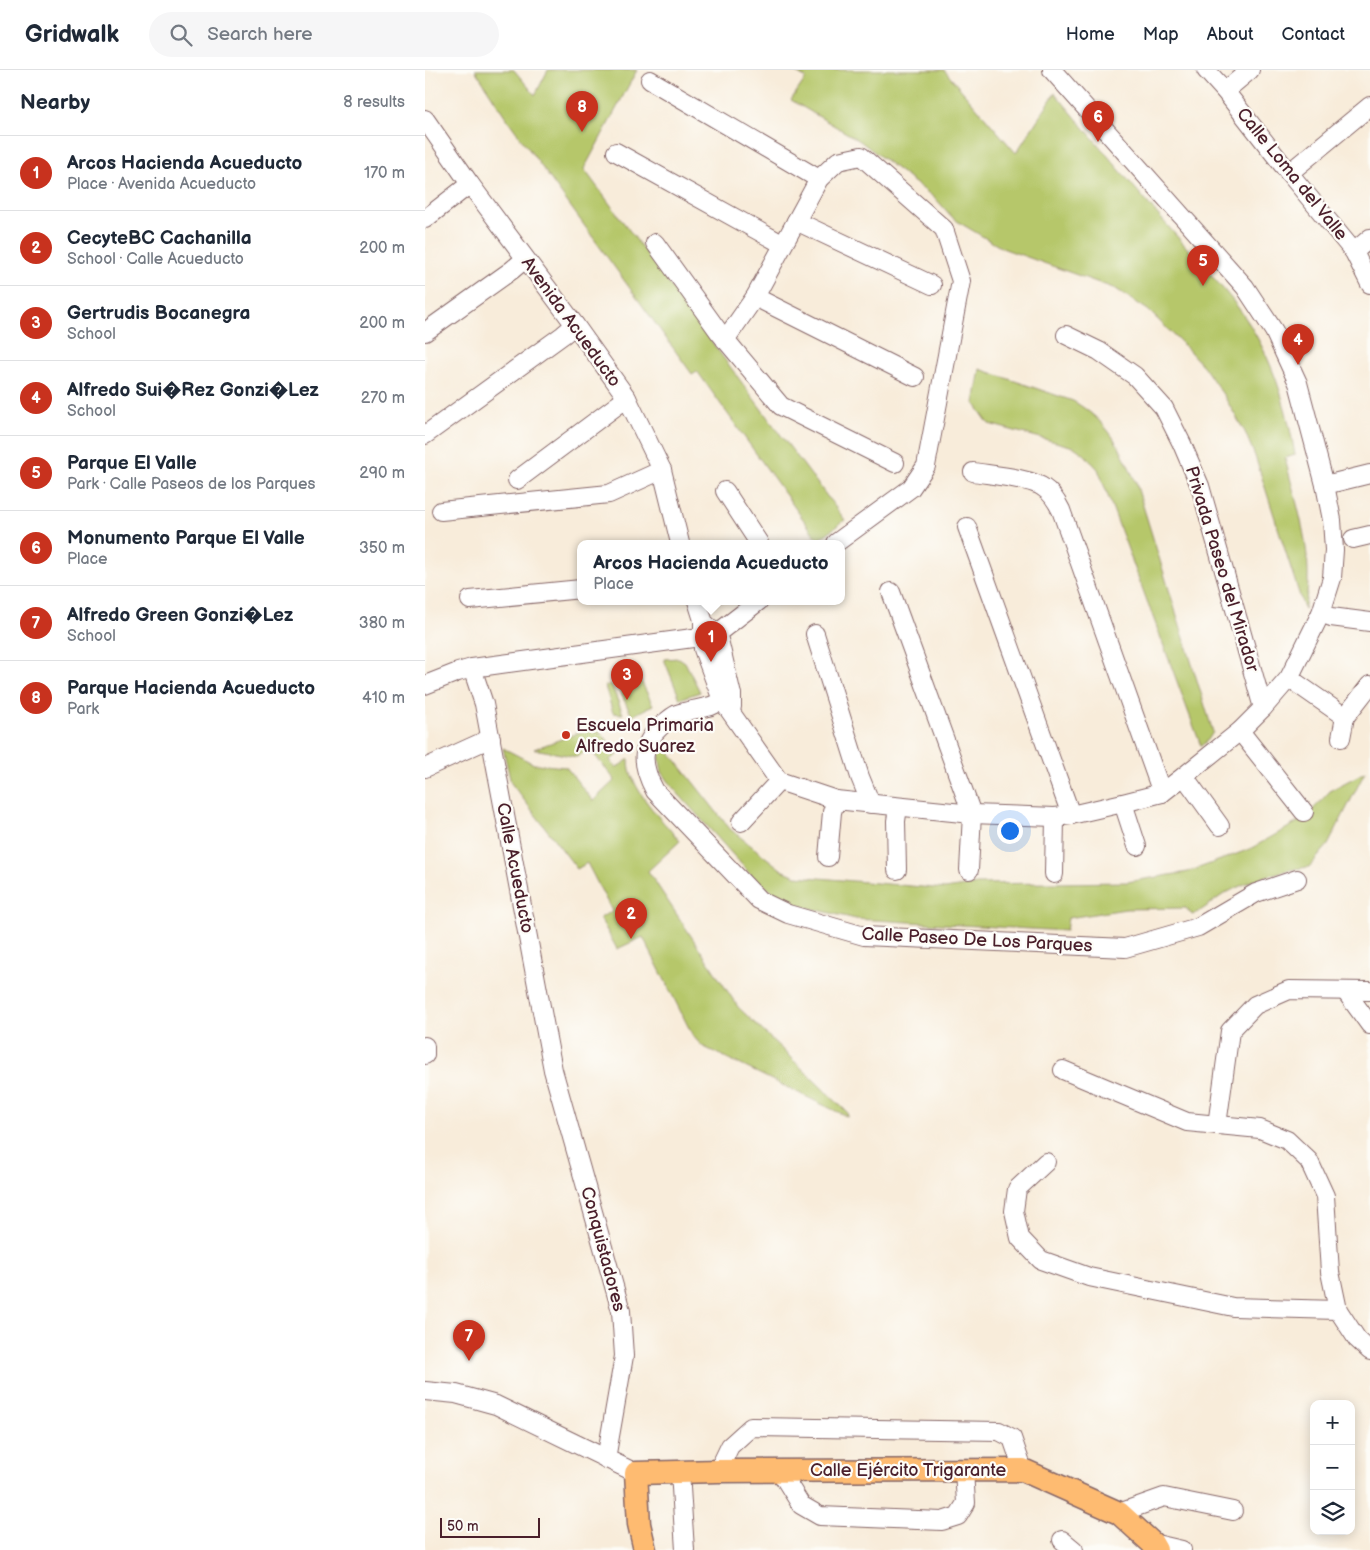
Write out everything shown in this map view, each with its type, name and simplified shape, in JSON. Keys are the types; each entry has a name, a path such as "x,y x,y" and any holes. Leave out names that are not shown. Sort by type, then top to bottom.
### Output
{"main road":[{"name":"Calle Ejército Trigarante","path":"636,1473 781,1470 1023,1470 1119,1513 1154,1546"},
{"path":"636,1473 639,1524 645,1550"}],"street":[{"path":"698,605 707,630 719,640 729,702 779,781 836,800 972,814 1063,816 1162,793 1239,731 1263,708 1289,678 1321,614 1332,578 1334,550 1332,520 1325,485 1298,383 1275,331 1245,287 1052,70"},
{"name":"Calle Loma del Valle","path":"1206,70 1354,252 1370,284"},
{"path":"1225,91 1250,70"},
{"path":"649,80 819,179"},
{"path":"1289,173 1370,106"},
{"name":"Avenida Acueducto","path":"425,119 469,184 575,325 627,398 661,470 680,540"},
{"path":"616,152 782,244"},
{"path":"725,340 755,297 782,244 819,179 838,161 861,156 944,229 961,281 926,466 911,488 840,540"},
{"path":"425,219 469,184"},
{"path":"796,221 932,285"},
{"path":"1354,252 1370,238"},
{"path":"655,243 725,340 781,406 895,463"},
{"path":"425,332 525,259"},
{"path":"755,297 915,377"},
{"path":"425,434 575,325"},
{"name":"Privada Paseo del Mirador","path":"1066,335 1099,351 1135,376 1164,408 1200,486 1263,708"},
{"path":"517,480 627,398"},
{"path":"441,511 609,494 661,470"},
{"path":"973,472 1033,483 1045,488 1055,499 1061,510 1162,793"},
{"path":"1325,485 1370,474"},
{"path":"725,492 757,540"},
{"path":"967,527 1063,816 1054,874"},
{"path":"471,600 577,589"},
{"path":"891,592 972,814 969,870"},
{"path":"425,685 472,668 707,630 752,605"},
{"path":"1321,614 1370,622"},
{"path":"815,634 860,777 871,804"},
{"name":"Calle Acueducto","path":"472,668 484,704 491,738 553,1070"},
{"path":"1289,678 1345,717"},
{"path":"1341,738 1345,717 1370,685"},
{"name":"Calle Paseo De Los Parques","path":"729,702 679,714 671,718 650,737 644,751 650,782 655,791 759,900 788,914 864,936 1125,948 1198,927 1256,892 1297,879"},
{"path":"1239,731 1304,812"},
{"path":"425,768 491,738"},
{"path":"1184,776 1220,826"},
{"path":"741,822 779,781"},
{"path":"828,857 832,812 836,800"},
{"path":"1123,803 1137,846"},
{"path":"897,807 897,870"},
{"path":"1217,1125 1230,1031 1255,1005 1289,990 1370,991"},
{"path":"1346,992 1370,1025"},
{"path":"425,1046 425,1055"},
{"name":"Conquistadores","path":"553,1070 621,1311 624,1356 605,1459"},
{"path":"1063,1070 1187,1122 1260,1129 1287,1140 1309,1161 1325,1196 1330,1272 1338,1310 1357,1339 1370,1350"},
{"path":"1046,1162 1017,1189 1014,1211 1020,1238 1041,1260 1089,1277 1233,1307 1338,1310"},
{"path":"425,1391 456,1394 496,1405 636,1473"},
{"path":"718,1471 730,1446 751,1427 999,1431 1012,1438 1023,1470"},
{"path":"781,1470 801,1505 820,1516 943,1521 958,1516 965,1502 964,1470"},
{"path":"680,1472 685,1550"},
{"path":"1119,1513 1164,1498 1233,1510"},
{"path":"636,1550 639,1524"},
{"path":"1154,1546 1182,1550"}],"green space":[{"path":"475,70 514,70 535,95 548,70 637,70 584,169 845,520 818,540 697,371 692,374 507,119"},
{"path":"790,70 944,70 1016,153 1055,93 1133,186 1223,288 1250,325 1265,353 1281,396 1295,455 1285,458 1307,552 1307,591 1304,609 1255,456 1245,432 1204,367 1180,341 1148,310 1116,289 1002,248 960,223 936,199 860,141 791,100 806,78"},
{"path":"980,369 1073,401 1096,417 1119,446 1136,483 1213,732 1201,746 1098,469 1084,454 1074,447 989,424 974,403"},
{"path":"679,658 685,662 700,692 680,699 664,659"},
{"path":"634,667 653,705 632,716 613,677"},
{"path":"611,684 623,714 613,713 605,686"},
{"path":"586,730 588,732 599,731 616,751 618,755 610,760 616,768 629,759 630,770 640,792 647,803 680,841 648,871 738,1007 847,1112 848,1117 702,1046 693,1036 643,937 617,949 600,918 612,911 587,863 577,869 511,783 503,748 534,764 566,767 593,801 615,780 589,748 577,757 534,749"},
{"path":"663,744 730,829 782,870 796,876 945,889 977,884 1127,882 1188,872 1250,849 1305,818 1331,790 1365,772 1328,845 1309,867 1276,873 1244,884 1224,894 1192,915 1186,908 1126,909 1068,918 1066,931 856,919 805,907 780,898 751,875 674,789 662,772 659,753"}],"place":[{"name":"Parque Hacienda Acueducto","path":"582,132"},
{"name":"Monumento Parque El Valle","path":"1098,142"},
{"name":"Parque El Valle","path":"1203,286"},
{"name":"Alfredo Sui�Rez Gonzi�Lez","path":"1298,365"},
{"name":"Arcos Hacienda Acueducto","path":"711,662"},
{"name":"Gertrudis Bocanegra","path":"627,700"},
{"name":"Escuela Primaria Alfredo Suarez","path":"566,735"},
{"name":"CecyteBC Cachanilla","path":"631,939"},
{"name":"Alfredo Green Gonzi�Lez","path":"469,1361"}]}
